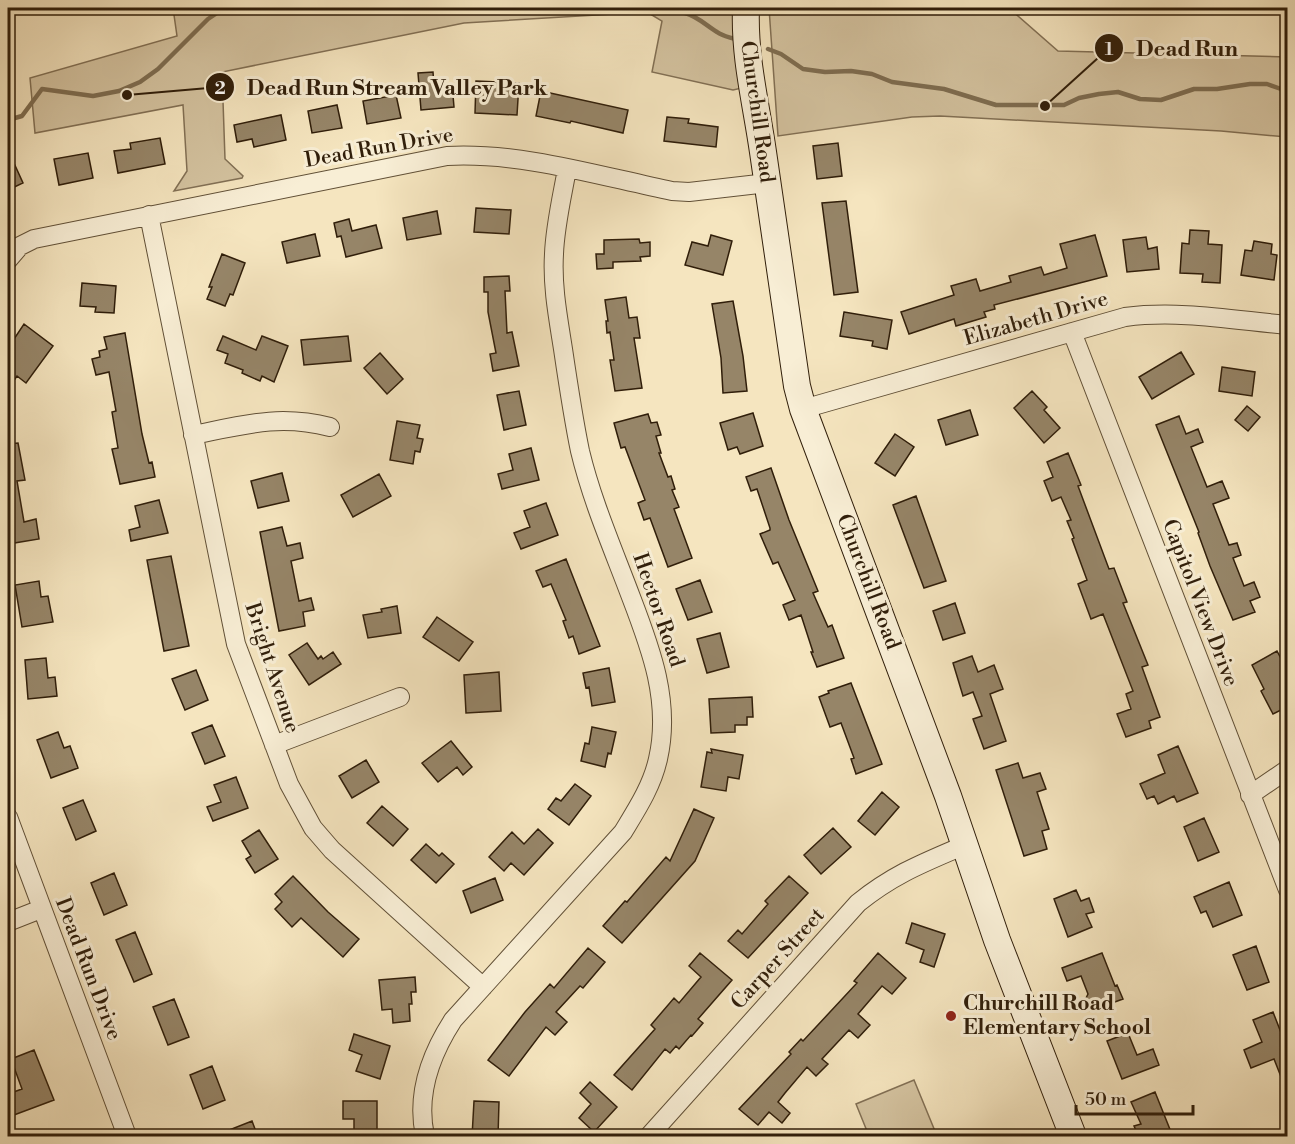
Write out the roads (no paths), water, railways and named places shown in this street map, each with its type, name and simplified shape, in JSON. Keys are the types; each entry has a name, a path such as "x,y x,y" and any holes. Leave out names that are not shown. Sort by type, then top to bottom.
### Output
{"street":[{"name":"Churchill Road","path":"746,8 746,48 797,386 803,409 965,845 997,940 1073,1137"},
{"name":"Dead Run Drive","path":"8,260 20,246 34,239 447,156 505,157 672,191 689,192 767,183"},
{"name":"Hector Road","path":"426,1137 422,1109 431,1060 453,1020 623,832 639,807 658,759 662,731 662,703 658,675 595,502 581,453 572,408 554,285 554,254 567,169"},
{"name":"Bright Avenue","path":"149,215 236,644 288,784 299,807 332,850 483,987"},
{"name":"Elizabeth Drive","path":"803,409 1125,317 1180,314 1287,325"},
{"name":"Capitol View Drive","path":"1072,332 1287,890"},
{"path":"193,435 288,419 309,421 330,427"},
{"path":"274,745 400,697"},
{"path":"1250,795 1287,769"},
{"name":"Dead Run Drive","path":"8,817 128,1137"},
{"name":"Carper Street","path":"649,1137 858,903 880,885 904,871 965,845"},
{"path":"8,922 41,909"}],"waterway":[{"path":"8,120 22,116 42,89 93,96 119,91 140,82 158,69 208,19 223,9 232,8"},
{"path":"264,8 304,8"},
{"path":"629,8 643,12 670,11 689,14 721,34 735,39"},
{"path":"768,49 781,54 803,69 872,74 892,82 944,89 996,105 1064,105 1079,98 1118,92 1140,99 1161,100 1194,89 1217,89 1250,84 1267,84 1281,89 1288,97"}],"place":[{"name":"Dead Run Stream Valley Park","path":"127,95"},
{"name":"Dead Run","path":"1045,106"},
{"name":"Churchill Road Elementary School","path":"951,1016"}]}
